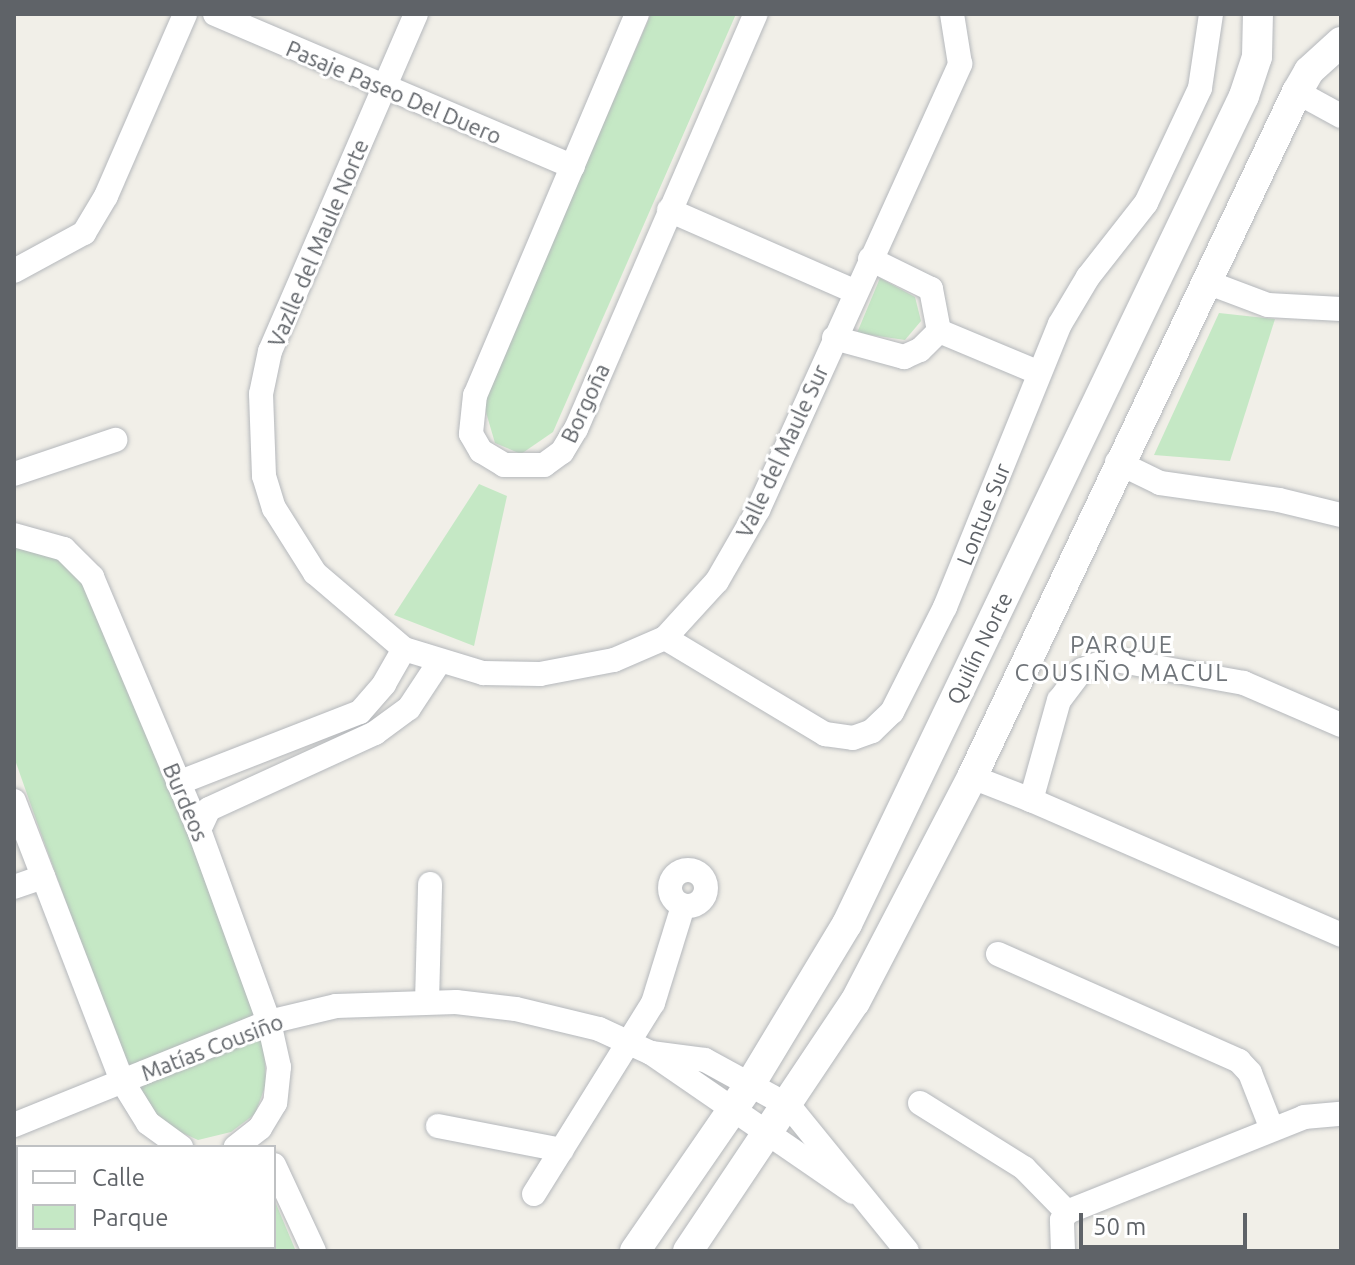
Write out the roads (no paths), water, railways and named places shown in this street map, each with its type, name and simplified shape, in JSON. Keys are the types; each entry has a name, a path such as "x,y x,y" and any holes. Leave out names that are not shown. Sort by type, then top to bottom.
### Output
{"street":[{"path":"14,271 84,233 106,196 185,14"},
{"name":"Pasaje Paseo Del Duero","path":"215,14 384,89 573,167"},
{"name":"Vazlle del Maule Norte","path":"416,14 270,351 261,394 260,440 274,508 315,573 420,657"},
{"name":"Borgoña","path":"637,14 475,395 471,434 481,451 504,465 544,465 562,452 756,14"},
{"name":"Valle del Maule Sur","path":"420,657 483,673 540,674 614,660 665,638 717,581 758,510 960,64 952,14"},
{"name":"Lontue Sur","path":"665,638 825,734 853,738 872,731 892,712 945,607 1037,372 1088,277 1146,203 1200,88 1211,14"},
{"name":"Quilín Norte","path":"635,1251 751,1083 847,924 1237,110 1257,57 1258,14"},
{"name":"Quilín Norte","path":"688,1251 789,1106 855,1002 972,777 1117,462 1297,92 1309,71 1341,42"},
{"path":"1297,92 1341,116"},
{"path":"669,210 856,292"},
{"path":"870,259 931,289 939,331"},
{"path":"1204,281 1268,305 1341,309"},
{"path":"939,331 1037,372"},
{"path":"834,338 904,357 920,350 939,331"},
{"path":"14,474 115,440"},
{"path":"1117,462 1173,486 1279,500 1341,515"},
{"name":"Burdeos","path":"14,535 64,549 92,577 199,830 269,1022 279,1081 267,1120 270,1145"},
{"path":"178,783 360,712 384,684 420,657"},
{"path":"199,830 209,809 375,733 409,708 420,657"},
{"path":"1031,800 1059,700 1082,670 1111,659 1244,683 1341,725"},
{"path":"972,777 1341,935"},
{"path":"14,801 20,836 43,877 122,1081 162,1139"},
{"path":"14,887 43,877"},
{"path":"427,1002 430,884"},
{"path":"534,1194 653,1003 683,906"},
{"path":"998,954 1239,1061 1250,1073 1272,1129"},
{"name":"Matías Cousiño","path":"14,1125 269,1022 336,1006 427,1002 516,1009 599,1029 651,1053 705,1060 789,1106 824,1142 864,1200 907,1251"},
{"name":"Matías Cousiño","path":"651,1053 864,1200"},
{"path":"920,1103 1024,1168 1067,1212"},
{"path":"1063,1251 1062,1220 1067,1212 1272,1129 1319,1113 1341,1114"},
{"path":"238,1145 267,1120"},
{"path":"438,1126 562,1150"},
{"path":"276,1169 314,1251"}],"district":[{"name":"PARQUE COUSIÑO MACUL","path":"1122,659"}]}
